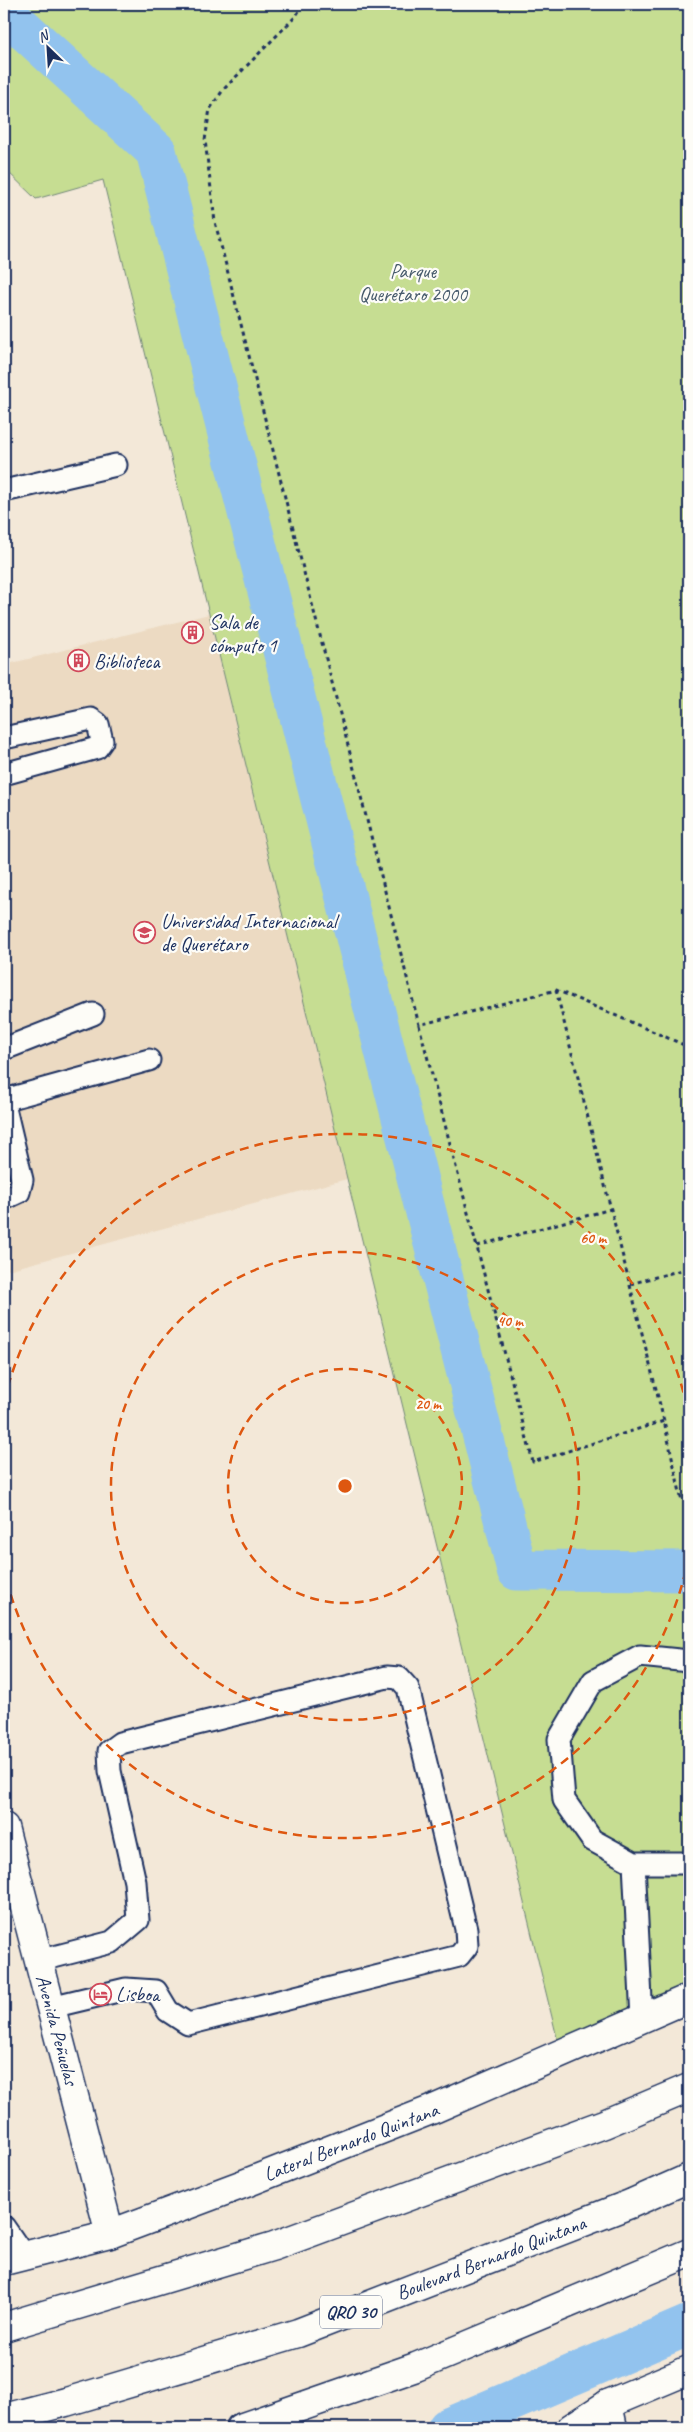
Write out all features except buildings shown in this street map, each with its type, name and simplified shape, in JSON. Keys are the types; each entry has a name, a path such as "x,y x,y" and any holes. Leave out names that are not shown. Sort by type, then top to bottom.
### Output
{"street":[{"name":"Avenida Peñuelas","path":"4,1827 110,2234"},
{"name":"Lateral Bernardo Quintana","path":"14,2258 110,2234 436,2108 689,1998"},
{"path":"4,2327 274,2246 604,2124 689,2088"},
{"name":"Boulevard Bernardo Quintana","path":"4,2418 66,2402 298,2333 630,2204 689,2178"},
{"path":"240,2428 416,2368 689,2253"},
{"path":"571,2428 610,2416 689,2370"}],"lane":[{"path":"4,491 116,465"},
{"path":"4,738 91,719 98,724 102,740 97,748 4,774"},
{"path":"4,1049 93,1014"},
{"path":"4,1199 19,1192 22,1180 4,1102 149,1060"},
{"path":"689,1660 640,1656 593,1681 559,1739 564,1800 592,1840 634,1863 689,1863"},
{"path":"38,1960 112,1942 138,1920 136,1882 110,1772 109,1751 120,1743 387,1677 399,1678 408,1688 466,1929 467,1946 459,1956 188,2024 168,2011 156,1991 126,1989 51,2007"},
{"path":"634,1863 642,2019"},
{"path":"4,2227 14,2258"}],"path":[{"path":"303,4 296,16 223,90 210,109 205,140 215,222 419,1025 533,1462 664,1421"},
{"path":"419,1025 556,990 689,1047"},
{"path":"556,990 664,1421 681,1497 689,1496"},
{"path":"478,1246 611,1209"},
{"path":"630,1284 689,1268"}],"shaded area":[{"name":"Universidad Internacional de Querétaro","path":"209,614 347,1179 4,1271 4,981 6,981 4,974 4,665"}],"green space":[{"name":"Parque Querétaro 2000","path":"4,4 689,4 689,1998 561,2054 103,180 36,199 4,168"}],"waterway":[{"path":"4,11 156,151 517,1570 689,1571"},
{"path":"448,2428 689,2325"}],"place":[{"name":"Sala de cómputo 1","path":"193,633"},
{"name":"Biblioteca","path":"78,661"},
{"name":"Universidad Internacional de Querétaro","path":"145,933"},
{"name":"Lisboa","path":"100,1994"}]}
